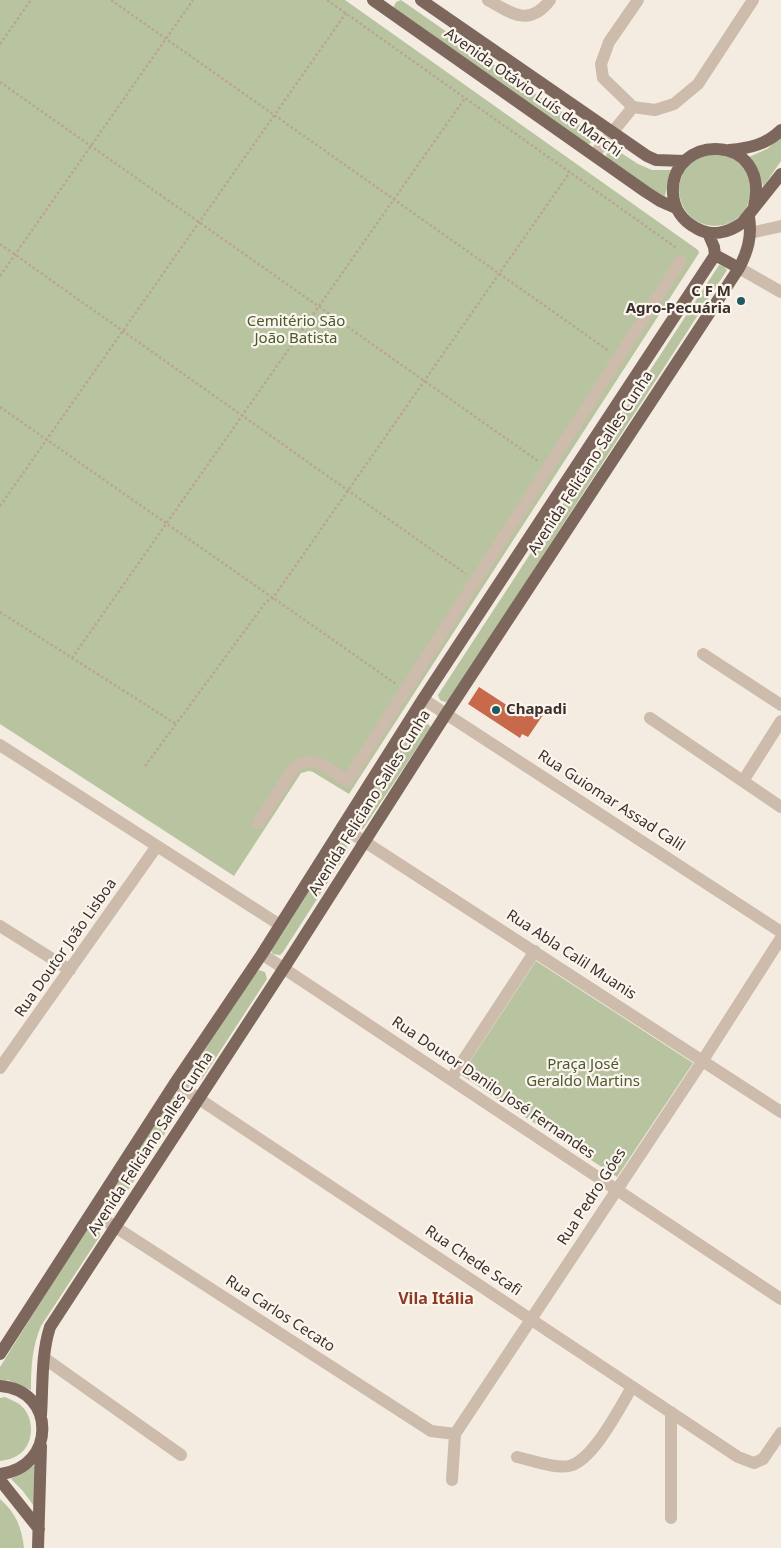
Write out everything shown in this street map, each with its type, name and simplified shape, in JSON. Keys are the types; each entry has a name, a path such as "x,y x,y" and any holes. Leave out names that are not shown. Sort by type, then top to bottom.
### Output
{"main road":[{"name":"Avenida Otávio Luís de Marchi","path":"421,0 646,156 656,160 686,161"},
{"name":"Avenida Otávio Luís de Marchi","path":"378,2 594,156 653,196 676,208"},
{"path":"781,130 768,141 755,146 727,150 712,148 698,152 686,161 675,178 673,188 676,208 688,224 698,229 717,233 735,228 752,212 781,174"},
{"path":"727,150 740,156 750,166 756,179 758,193 752,212"},
{"name":"Avenida Feliciano Salles Cunha","path":"38,1548 44,1358 50,1327 200,1099 446,714 739,268 747,250 752,212"},
{"path":"708,232 715,255 739,268"},
{"name":"Avenida Feliciano Salles Cunha","path":"0,1354 175,1083 262,954 423,699 715,255"},
{"path":"0,1386 10,1387 23,1393 34,1402 41,1415"},
{"path":"0,1474 10,1473 24,1467 34,1456 41,1444"},
{"path":"0,1480 39,1529"}],"street":[{"path":"488,0 511,13 528,16 543,9 550,0"},
{"path":"638,0 609,42 601,64 603,78 633,106 655,110 674,104 698,84 753,0"},
{"path":"594,156 633,106"},
{"path":"750,233 781,226"},
{"path":"258,823 294,768 305,761 320,763 346,780 680,262"},
{"path":"739,268 781,292"},
{"path":"703,654 781,706"},
{"name":"Rua Guiomar Assad Calil","path":"423,699 781,932"},
{"path":"650,718 781,806"},
{"path":"743,781 781,721"},
{"path":"0,745 280,925"},
{"name":"Rua Abla Calil Muanis","path":"342,827 781,1112"},
{"name":"Rua Doutor João Lisboa","path":"0,1068 158,846"},
{"path":"0,926 70,970"},
{"name":"Rua Pedro Góes","path":"455,1434 703,1060 781,938"},
{"path":"451,1079 534,951"},
{"name":"Rua Doutor Danilo José Fernandes","path":"262,954 781,1299"},
{"name":"Rua Chede Scafi","path":"175,1083 738,1457 754,1464 763,1459 781,1433"},
{"name":"Rua Carlos Cecato","path":"92,1212 431,1431 455,1434"},
{"path":"44,1358 181,1455"},
{"path":"517,1457 561,1466 570,1466 581,1461 592,1451 632,1387"},
{"path":"671,1412 671,1518"},
{"path":"452,1480 455,1434"}],"path":[{"path":"0,44 31,0"},
{"path":"111,0 619,357"},
{"path":"0,276 192,0"},
{"path":"327,0 680,250 680,262"},
{"path":"0,506 346,13"},
{"path":"0,82 548,468"},
{"path":"72,658 465,98"},
{"path":"145,766 266,602 273,598 570,172"},
{"path":"0,244 475,580"},
{"path":"0,407 405,690"},
{"path":"0,612 176,724"}],"green space":[{"name":"Cemitério São João Batista","path":"0,0 345,0 698,250 699,253 349,794 313,772 301,773 234,876 0,724"},
{"path":"401,0 593,134 594,137 591,143 586,145 393,8 396,2"},
{"path":"781,137 781,161 763,187 762,181 749,157 767,149"},
{"path":"615,149 638,164 652,170 672,170 664,199 608,162 606,155 609,150"},
{"path":"715,154 735,160 745,170 751,190 745,210 735,220 715,226 695,220 685,210 679,190 685,170 695,160"},
{"path":"719,265 727,270 449,701 440,700 438,695"},
{"path":"424,720 431,727 363,829 355,828 352,821 419,721"},
{"path":"343,842 347,846 348,851 283,952 280,955 273,954 270,949 339,843"},
{"name":"Praça José Geraldo Martins","path":"536,961 693,1063 617,1177 461,1075"},
{"path":"259,970 265,972 267,979 202,1079 196,1082 191,1080 189,1074 253,976"},
{"path":"181,1097 184,1104 117,1207 107,1207 105,1203 171,1098"},
{"path":"95,1225 99,1228 100,1236 41,1326 33,1357 31,1390 8,1380 0,1380 0,1367 88,1226"},
{"path":"5,1397 24,1408 30,1420 31,1432 28,1445 19,1455 0,1461 0,1398"},
{"path":"37,1464 34,1506 11,1479"},
{"path":"0,1499 17,1521 22,1534 24,1548 0,1548"}],"building":[{"name":"Chapadi","path":"479,687 525,717 531,707 543,715 528,737 522,734 520,738 468,704"}],"place":[{"name":"C F M Agro-Pecuária","path":"741,301"},
{"name":"Chapadi","path":"496,710"}],"district":[{"name":"Vila Itália","path":"436,1299"}]}
